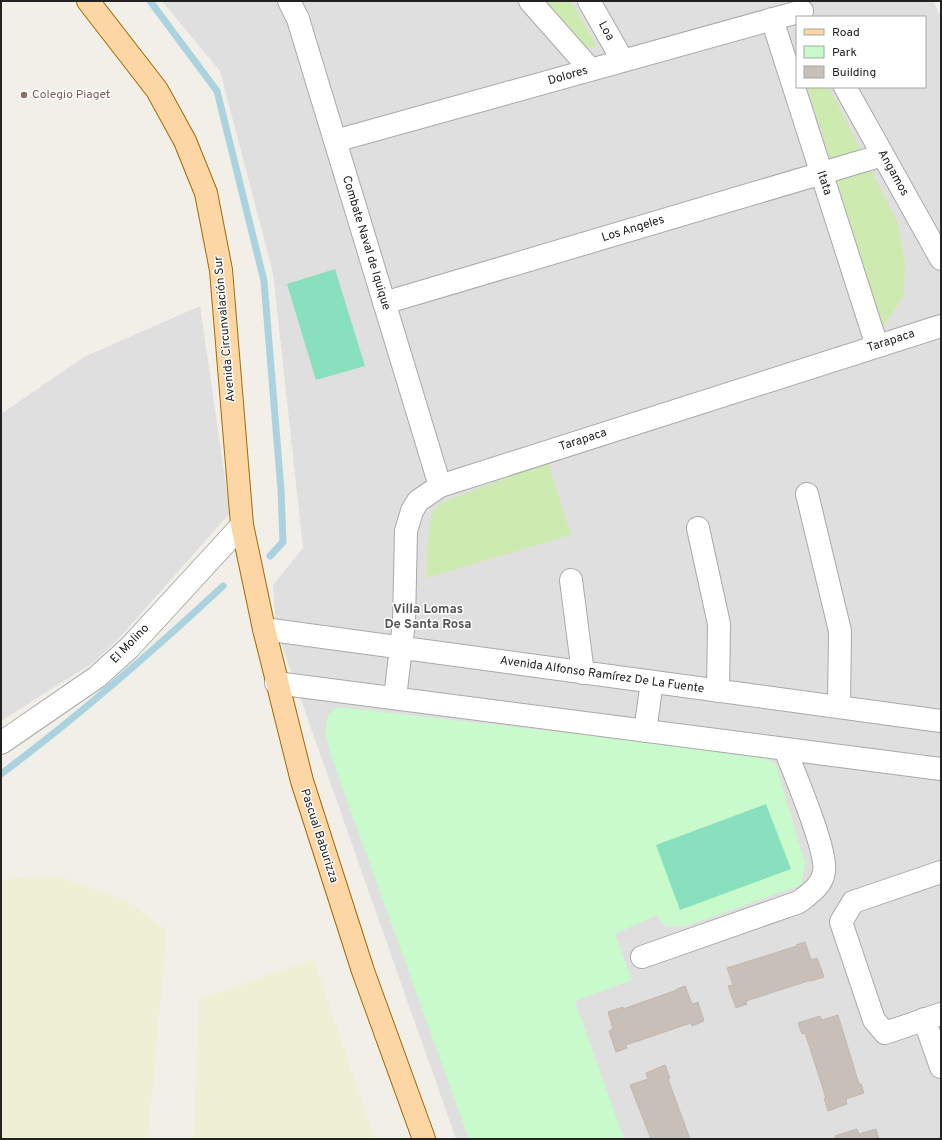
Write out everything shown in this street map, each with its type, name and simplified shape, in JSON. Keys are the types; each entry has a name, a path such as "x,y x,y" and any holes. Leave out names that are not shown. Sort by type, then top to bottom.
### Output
{"main road":[{"name":"Avenida Circunvalación Sur","path":"88,1 157,90 185,141 206,193 221,270 242,525"},
{"name":"Pascual Baburizza","path":"242,525 276,683 302,781 356,949 424,1139"}],"street":[{"name":"Combate Naval de Iquique","path":"289,1 298,18 440,486"},
{"path":"530,1 591,70"},
{"name":"Loa","path":"589,1 623,61"},
{"name":"Dolores","path":"335,141 802,10"},
{"name":"Itata","path":"772,19 877,346"},
{"name":"Angamos","path":"846,88 941,259"},
{"name":"Los Angeles","path":"384,303 883,155"},
{"name":"Tarapaca","path":"395,698 404,622 406,531 412,511 418,501 440,486 941,326"},
{"path":"807,494 840,631 839,707"},
{"name":"El Molino","path":"1,743 97,677 128,648 242,525"},
{"path":"698,528 719,624 718,691"},
{"path":"571,580 583,673"},
{"name":"Avenida Alfonso Ramírez De La Fuente","path":"264,629 941,721"},
{"path":"644,730 652,682"},
{"path":"276,683 941,770"},
{"path":"642,957 799,902 816,889 824,872 822,849 786,749"},
{"path":"941,872 854,902 841,922 874,1020 885,1033 933,1016 941,1067"}],"shaded area":[{"path":"162,1 933,1 941,17 941,1139 456,1139 276,629 273,585 303,548 273,273 220,71"},
{"path":"200,306 230,513 121,636 94,662 1,721 1,414 84,357"}],"green space":[{"path":"546,1 571,1 597,46 586,49"},
{"path":"807,88 830,88 898,223 905,262 904,296 883,327"},
{"path":"335,269 365,366 316,380 287,284"},
{"path":"548,462 571,535 426,578 428,537 432,514 440,503"},
{"path":"339,707 761,755 776,765 805,863 801,885 686,926 665,926 657,915 615,934 632,980 575,1001 624,1139 469,1139 331,756 325,731 328,715"},
{"path":"766,804 791,869 680,910 656,845"},
{"path":"58,876 126,900 167,930 148,1139 1,1139 1,879"},
{"path":"314,959 375,1139 193,1139 199,999"}],"building":[{"path":"805,942 811,960 817,958 824,977 746,1001 747,1004 736,1008 728,986 733,985 727,968 797,946 796,945"},
{"path":"685,986 692,1004 698,1002 704,1021 692,1026 691,1023 626,1045 627,1048 616,1052 609,1031 613,1029 608,1012 623,1007 623,1009"},
{"path":"838,1015 859,1084 861,1084 864,1093 846,1099 847,1104 828,1111 824,1098 826,1098 805,1033 802,1034 798,1023 820,1016 822,1020"},
{"path":"665,1065 670,1078 668,1079 690,1139 651,1139 630,1085 648,1079 646,1073"},
{"path":"857,1129 859,1134 876,1129 879,1139 836,1139 835,1136"}],"waterway":[{"path":"150,1 217,91 264,281 281,490 283,542 270,556"},
{"path":"1,774 115,683 223,586"}],"place":[{"name":"Colegio Piaget","path":"24,95"}],"district":[{"name":"Villa Lomas De Santa Rosa","path":"428,618"}]}
